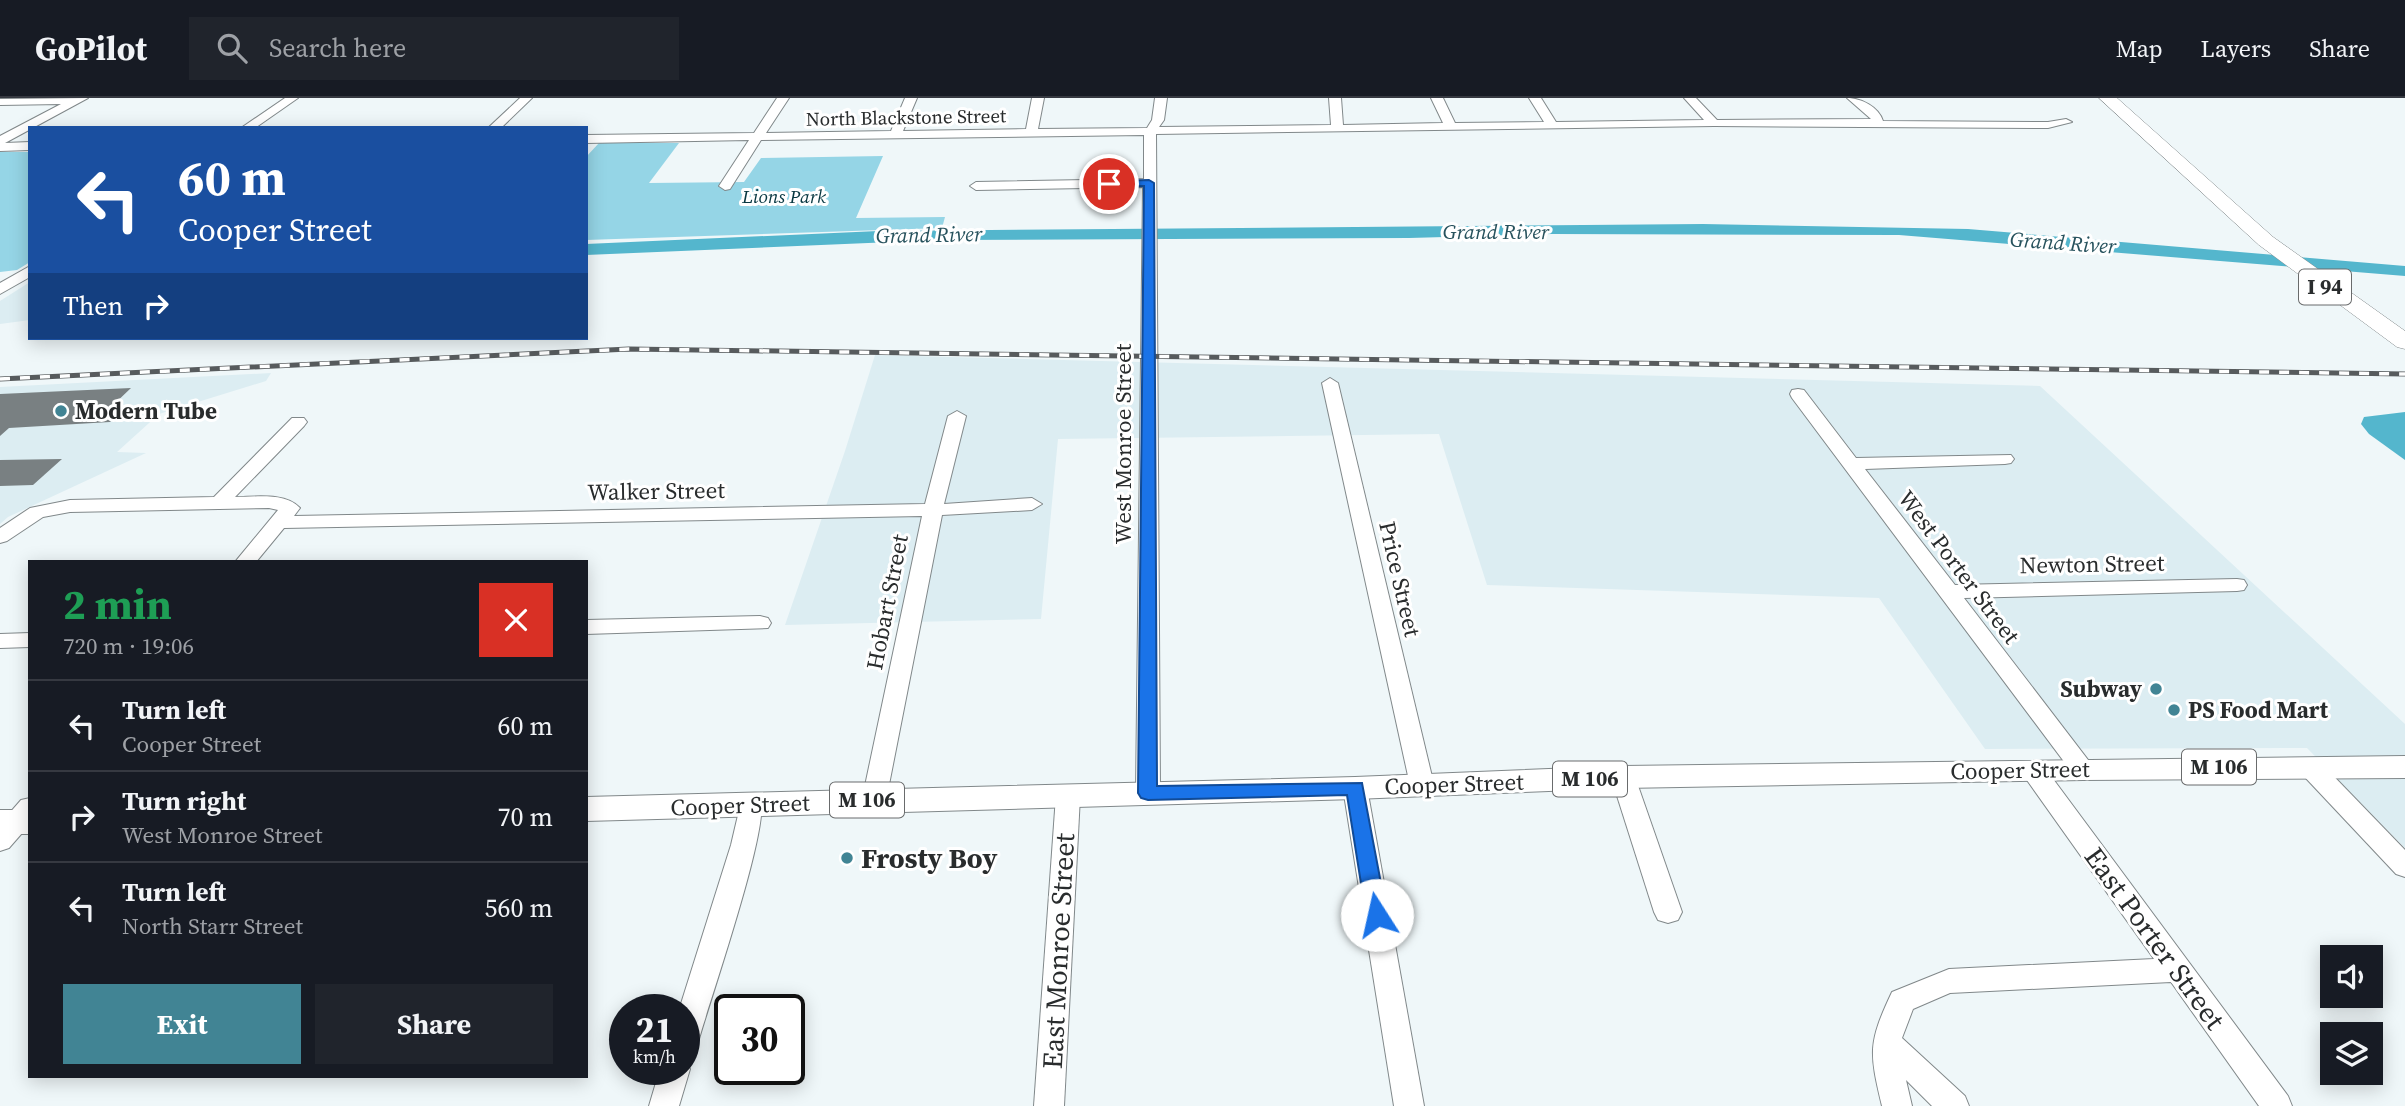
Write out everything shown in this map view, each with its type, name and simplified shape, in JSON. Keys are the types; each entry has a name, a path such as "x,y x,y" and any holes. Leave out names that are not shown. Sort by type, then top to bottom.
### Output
{"highway":[{"name":"I 94","path":"2106,98 2249,227 2337,295 2405,342"},
{"path":"2134,98 2175,134"},
{"name":"I 94","path":"2280,225 2405,317"}],"main road":[{"name":"Cooper Street","path":"588,809 1355,788 1623,777 2083,769 2405,767"}],"street":[{"path":"250,126 292,98"},
{"path":"496,126 526,98"},
{"path":"725,186 783,98"},
{"path":"895,135 911,98"},
{"path":"1031,132 1038,98"},
{"name":"West Monroe Street","path":"1148,793 1149,183 1150,131 1158,120 1160,98"},
{"path":"1335,98 1337,129"},
{"path":"1437,98 1451,127"},
{"path":"1535,98 1552,125"},
{"path":"1689,98 1714,123"},
{"path":"1853,98 1877,117 1877,121 1868,123"},
{"path":"0,102 79,99"},
{"path":"28,126 79,99"},
{"name":"North Blackstone Street","path":"588,139 1714,123 2053,125 2066,122"},
{"path":"0,141 28,126"},
{"path":"0,147 28,146"},
{"path":"976,186 1149,183"},
{"path":"0,290 28,271"},
{"name":"Price Street","path":"1330,383 1422,785"},
{"name":"West Porter Street","path":"1798,394 2083,769"},
{"name":"Hobart Street","path":"874,800 933,510 957,416"},
{"path":"220,502 298,422"},
{"path":"1850,464 2005,459"},
{"name":"Walker Street","path":"0,537 37,512 60,507 270,502 285,515 933,510 1032,504"},
{"path":"247,560 285,515"},
{"name":"Newton Street","path":"1948,592 2237,585"},
{"path":"588,627 760,623"},
{"path":"0,641 28,640"},
{"path":"2310,767 2405,867"},
{"name":"East Porter Street","path":"2033,770 2277,1106"},
{"path":"1623,777 1668,912"},
{"path":"1355,788 1409,1106"},
{"name":"East Monroe Street","path":"1049,1106 1068,796"},
{"path":"698,994 744,845 751,805"},
{"path":"1897,1106 1887,1066 1886,1042 1902,1001 1926,989 1949,981 2178,970"},
{"path":"1886,1042 1954,1106"},
{"path":"664,1106 670,1085"}],"shaded area":[{"path":"28,283 28,320 0,324 0,301"},
{"path":"875,355 2040,386 2405,724 2405,848 2307,748 1985,749 1879,598 1487,585 1439,434 1058,439 1041,619 785,625"},
{"path":"271,373 266,381 159,414 117,452 146,453 8,517 0,524 0,387"}],"green space":[{"name":"Lions Park","path":"599,143 679,143 649,183 744,182 761,158 883,156 856,218 945,217 942,228 588,240 588,155"},
{"path":"0,152 28,152 28,263 17,270 0,272"}],"water":[{"name":"Grand River","path":"1703,224 1968,229 2405,266 2405,276 1899,235 1552,234 1409,238 939,240 588,255 588,244 878,231"},
{"path":"2405,412 2405,460 2369,434 2361,424 2364,417"}],"building":[{"name":"Modern Tube","path":"131,388 109,409 125,408 110,422 9,428 0,436 0,394"},
{"name":"Modern Tube","path":"62,459 33,485 0,486 0,460"}],"railway":[{"path":"0,379 629,349 2405,374"}],"place":[{"name":"Modern Tube","path":"61,411"},
{"name":"Subway","path":"2156,689"},
{"name":"PS Food Mart","path":"2174,710"},
{"name":"Frosty Boy","path":"847,858"}],"route":[{"path":"1109,184 1149,183 1148,793 1355,788 1377,915"}]}
